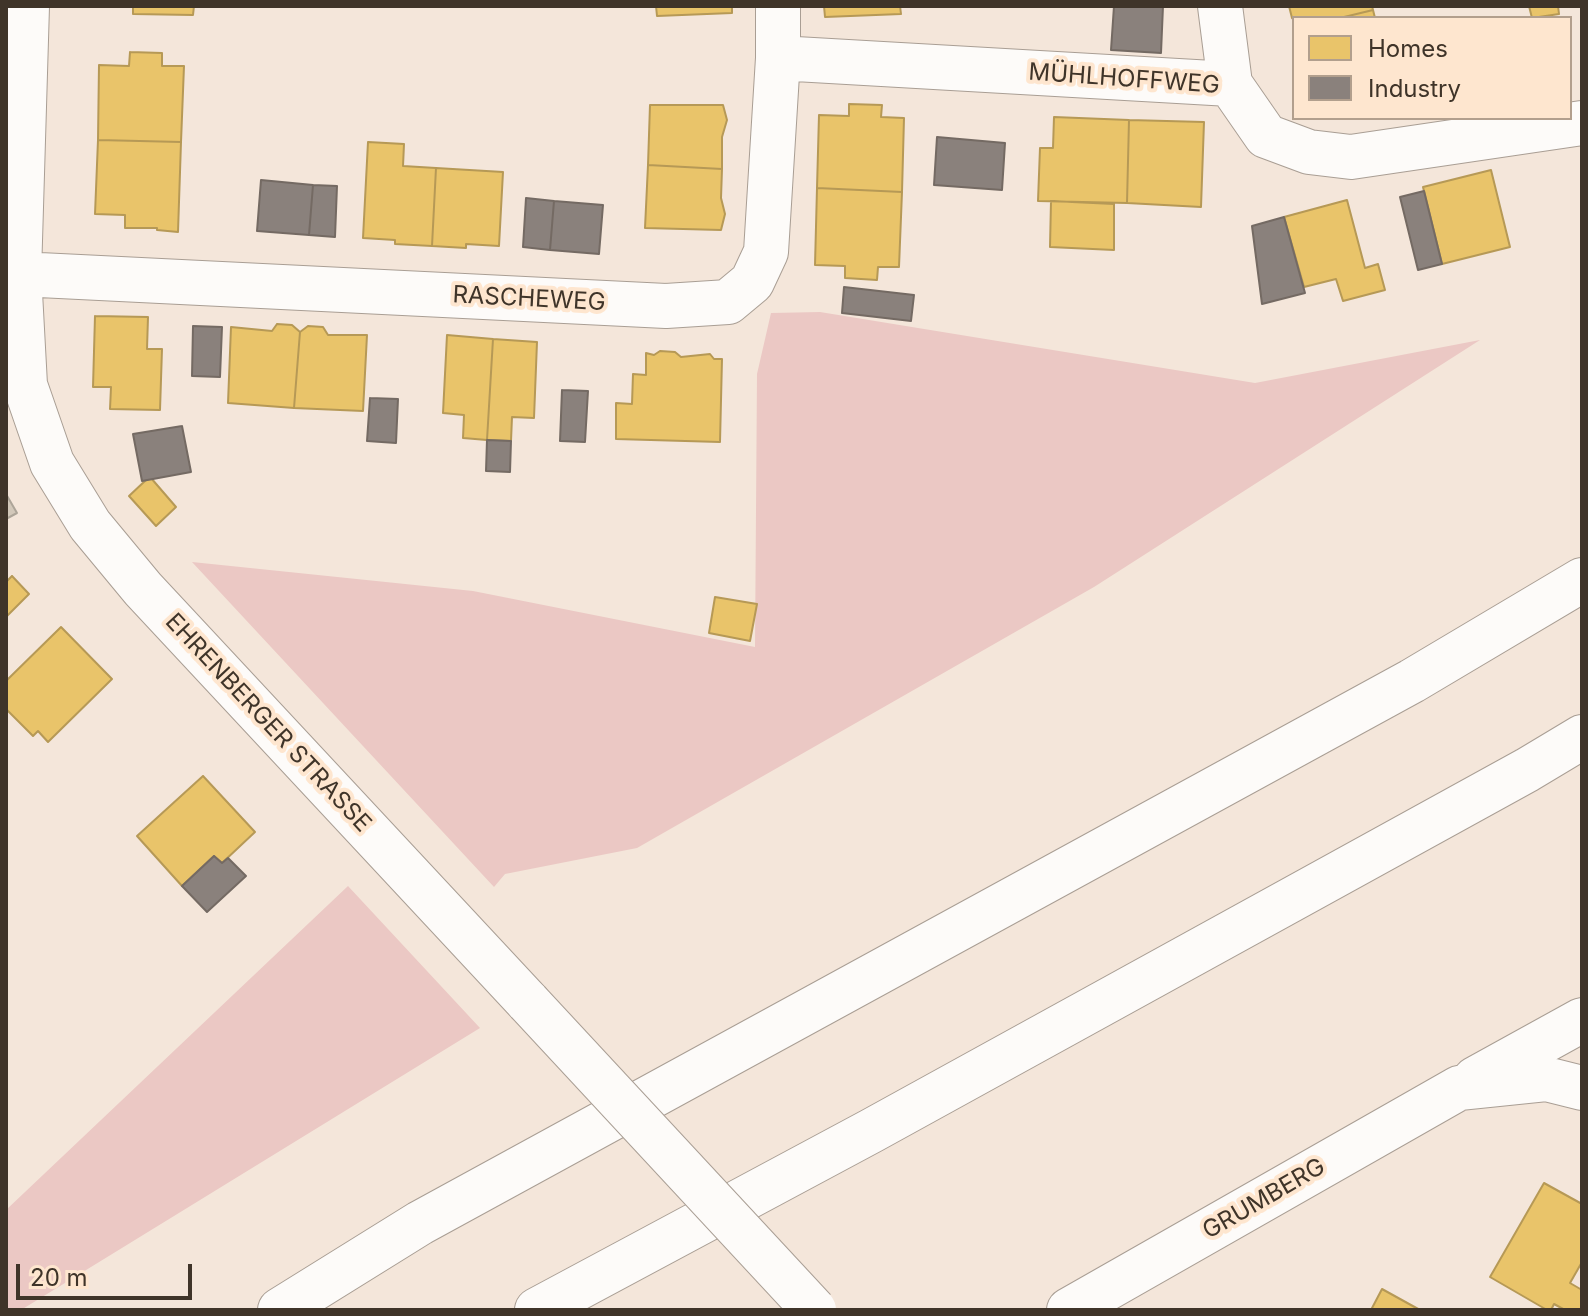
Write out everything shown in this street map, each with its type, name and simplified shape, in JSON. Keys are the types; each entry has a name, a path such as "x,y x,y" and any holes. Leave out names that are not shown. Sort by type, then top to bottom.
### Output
{"main road":[{"name":"EHRENBERGER STRASSE","path":"27,6 19,274 25,385 52,463 90,525 143,589 814,1310"},
{"name":"RASCHEWEG","path":"19,274 666,306 728,302 752,282 766,252 778,58 778,6"},
{"path":"1220,6 1230,84"},
{"name":"MÜHLHOFFWEG","path":"778,58 1230,84 1266,136 1309,152 1351,157 1582,123"},
{"path":"280,1310 420,1223 1412,681 1582,580"},
{"path":"537,1310 927,1100 1582,737"},
{"name":"GRUMBERG","path":"1069,1310 1582,1020"},
{"name":"GRUMBERG","path":"1459,1088 1546,1079 1582,1088"}],"shaded area":[{"path":"820,312 1255,383 1480,340 1094,587 637,848 505,874 494,887 192,562 473,591 755,647 757,374 771,313"},
{"path":"348,886 480,1028 21,1310 6,1310 6,1210"}],"building: Homes":[{"path":"133,6 194,6 193,15 133,14"},
{"path":"656,6 732,6 732,13 657,16"},
{"path":"824,6 900,6 901,14 825,17"},
{"path":"1289,6 1372,6 1373,10 1348,16 1292,18"},
{"path":"1529,6 1558,6 1559,14 1532,16"},
{"path":"1373,10 1374,16 1348,16"},
{"path":"130,52 162,53 162,66 184,66 181,142 98,140 99,65 129,66"},
{"path":"849,104 882,105 881,117 904,118 902,192 817,188 819,115 849,116"},
{"path":"650,105 723,105 727,120 722,137 722,169 648,165"},
{"path":"1054,117 1129,120 1127,203 1038,201 1040,148 1053,148"},
{"path":"1129,120 1204,122 1201,207 1127,203"},
{"path":"98,140 181,142 178,232 157,228 125,228 125,215 95,214"},
{"path":"368,142 404,144 403,166 436,168 432,246 363,238"},
{"path":"648,165 722,169 721,198 725,214 721,230 645,228"},
{"path":"436,168 503,172 499,246 432,246"},
{"path":"1491,170 1510,247 1442,264 1423,187"},
{"path":"817,188 902,192 899,267 878,267 877,280 845,278 845,266 815,265"},
{"path":"1347,200 1365,268 1378,264 1385,290 1343,301 1336,279 1304,287 1284,217"},
{"path":"1051,201 1114,204 1114,250 1050,247"},
{"path":"95,316 148,317 147,349 162,349 160,410 110,409 111,387 93,387"},
{"path":"277,324 292,325 300,332 294,408 228,403 231,327 272,331"},
{"path":"308,326 323,327 328,335 367,335 363,411 294,408 300,332"},
{"path":"447,335 493,339 487,440 463,438 464,415 443,413"},
{"path":"493,339 537,342 534,418 512,417 511,441 487,440"},
{"path":"660,351 675,352 681,357 710,354 714,359 722,359 720,442 616,439 616,403 632,404 633,374 646,375 646,353 654,355"},
{"path":"151,478 176,507 156,526 129,496"},
{"path":"12,576 29,594 6,617 6,582"},
{"path":"715,597 757,604 750,641 709,633"},
{"path":"61,627 112,679 48,742 38,731 33,736 6,709 6,681"},
{"path":"203,776 255,832 222,863 214,856 182,886 137,836"},
{"path":"1544,1183 1582,1204 1582,1262 1570,1283 1582,1290 1582,1310 1565,1310 1554,1304 1551,1310 1547,1310 1490,1277"},
{"path":"1382,1289 1420,1310 1371,1310"}],"building: Industry":[{"path":"1114,6 1163,6 1161,53 1111,50"},
{"path":"937,137 1005,143 1002,190 934,185"},
{"path":"261,180 313,185 309,235 257,231"},
{"path":"313,185 337,186 335,237 309,235"},
{"path":"1424,191 1442,264 1418,270 1400,197"},
{"path":"526,198 554,201 550,250 523,247"},
{"path":"554,201 603,205 599,254 550,250"},
{"path":"1284,217 1305,293 1262,304 1252,226"},
{"path":"844,287 914,295 911,321 842,313"},
{"path":"193,326 222,327 220,377 192,376"},
{"path":"562,390 588,391 585,442 560,441"},
{"path":"370,398 398,399 396,443 367,441"},
{"path":"182,426 191,472 142,481 133,434"},
{"path":"487,440 511,441 510,472 486,471"},
{"path":"214,856 222,863 228,858 246,876 207,912 182,886"}],"building: Other":[{"path":"6,494 17,513 6,519"}]}
